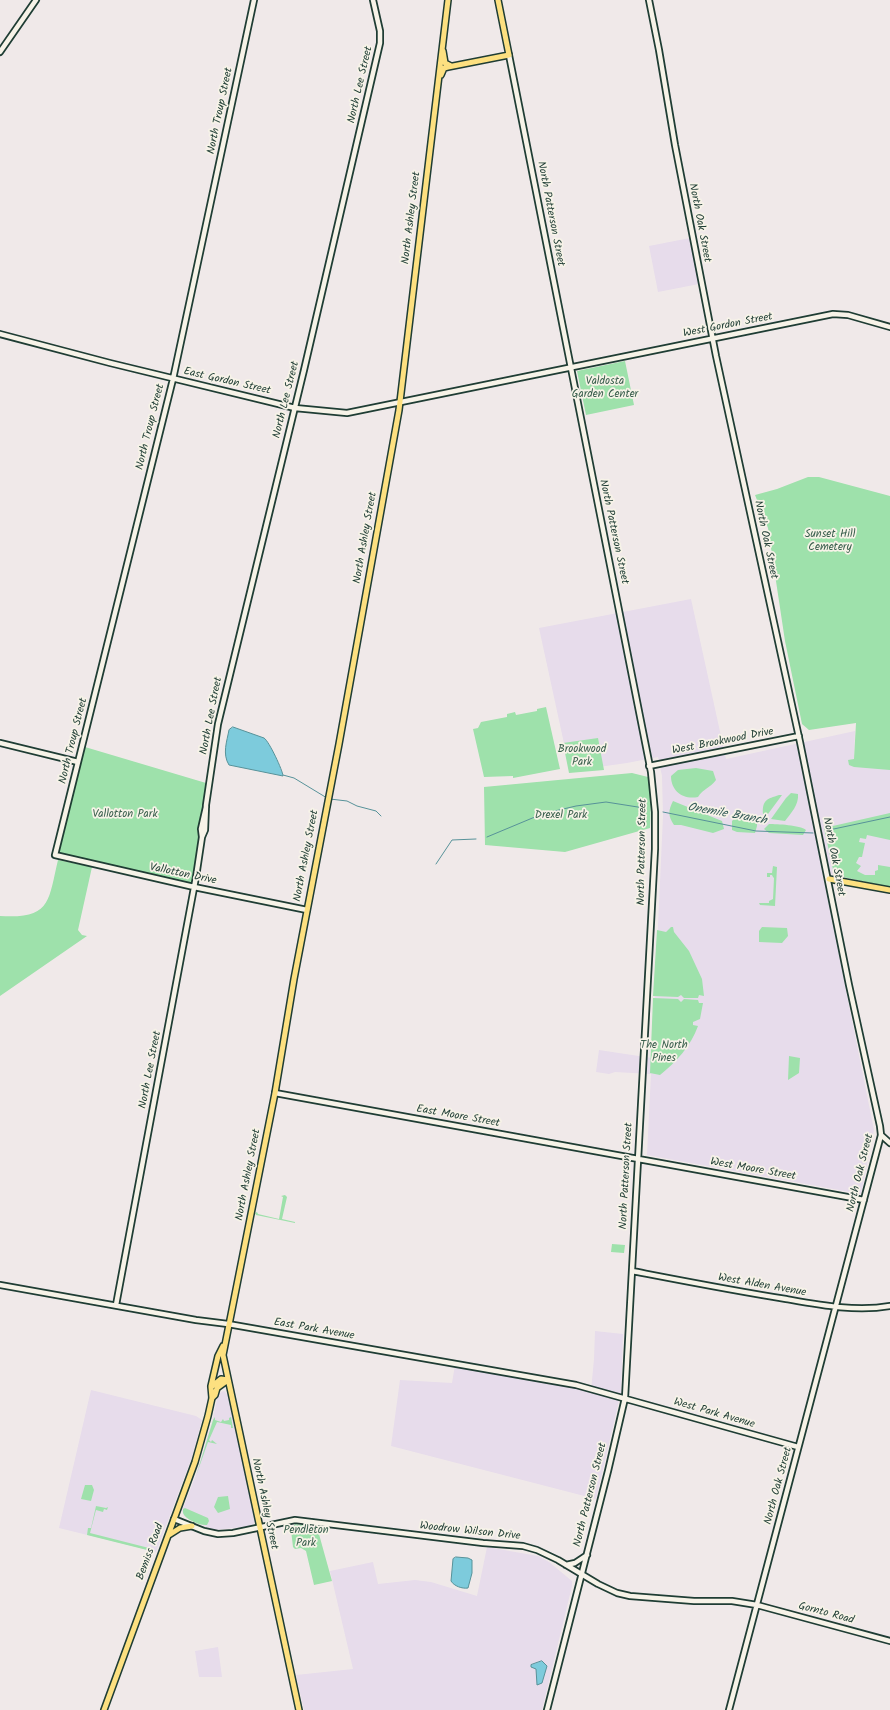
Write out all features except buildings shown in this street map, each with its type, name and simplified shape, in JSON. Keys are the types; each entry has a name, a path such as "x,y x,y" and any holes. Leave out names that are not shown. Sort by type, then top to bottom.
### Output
{"main road":[{"name":"North Ashley Street","path":"299,1710 223,1357 228,1324 275,1093 400,402 448,0"},
{"name":"North Patterson Street","path":"498,0 508,55"},
{"path":"442,48 446,63 451,66"},
{"path":"440,77 444,68 508,55"},
{"path":"829,879 890,890"},
{"name":"Bemiss Road","path":"104,1710 201,1443 212,1398 211,1387 218,1356 225,1341"},
{"path":"211,1387 221,1379 228,1380"},
{"name":"Bemiss Road","path":"212,1398 215,1395 217,1388 228,1380"},
{"path":"167,1537 180,1528 192,1526"}],"street":[{"path":"0,52 36,0"},
{"name":"North Troup Street","path":"55,855 172,379 254,0"},
{"name":"North Lee Street","path":"116,1305 202,837 205,830 206,805 218,725 295,408 380,43 380,32 373,0"},
{"name":"North Oak Street","path":"649,0 659,50 674,145 713,338 799,736 871,1080 881,1135 834,1307 729,1710"},
{"name":"North Patterson Street","path":"508,55 649,766 654,796 656,822 625,1398 582,1576 547,1710"},
{"name":"West Gordon Street","path":"570,368 833,314 848,315 890,327"},
{"name":"East Gordon Street","path":"0,334 172,379 295,408 347,413 570,368"},
{"name":"West Brookwood Drive","path":"649,766 799,736"},
{"path":"0,743 78,762"},
{"name":"Vallotton Drive","path":"55,855 194,887 307,910"},
{"name":"East Moore Street","path":"275,1093 639,1159"},
{"path":"881,1135 890,1143"},
{"name":"West Moore Street","path":"639,1159 864,1200"},
{"name":"West Alden Avenue","path":"632,1271 765,1296 834,1307 876,1308 890,1306"},
{"name":"East Park Avenue","path":"0,1285 550,1380 625,1398"},
{"name":"West Park Avenue","path":"625,1398 798,1447"},
{"name":"Woodrow Wilson Drive","path":"174,1519 207,1532 218,1534 259,1528 295,1520 483,1543 523,1546 537,1550 566,1565 582,1576 611,1590 630,1596 694,1601 732,1601 757,1605"},
{"path":"566,1565 575,1563 587,1555"},
{"name":"Gornto Road","path":"757,1605 890,1641"}],"shaded area":[{"path":"690,238 699,284 658,292 649,246"},
{"path":"691,599 726,759 855,731 854,759 890,767 890,887 834,874 823,876 874,1130 861,1194 647,1155 651,1074 615,1072 609,1074 596,1072 599,1050 652,1058 663,816 662,776 658,757 570,771 539,628"},
{"path":"595,1331 623,1334 621,1392 596,1499 391,1446 400,1380 452,1383 455,1365 591,1391"},
{"path":"91,1390 196,1416 202,1420 192,1457 156,1552 59,1528"},
{"path":"224,1391 228,1395 255,1521 252,1526 214,1530 187,1518 184,1516 182,1511 196,1475 213,1418 218,1395"},
{"path":"487,1547 538,1556 549,1562 572,1581 542,1710 304,1710 296,1675 353,1669 330,1571 373,1562 378,1584 415,1580 431,1582 477,1596"},
{"path":"218,1647 222,1677 199,1677 195,1651"}],"green space":[{"name":"Valdosta Garden Center","path":"625,361 634,405 586,415 577,371"},
{"name":"Sunset Hill Cemetery","path":"808,477 819,477 890,496 890,770 854,767 849,765 848,760 854,759 856,723 809,730 802,724 785,641 768,528 755,495 777,489"},
{"path":"546,707 560,769 513,778 513,776 484,777 473,729 478,728 481,722 507,717 507,714 515,712 516,715 537,711 537,709"},
{"name":"Brookwood Park","path":"598,738 604,770 569,773 563,743"},
{"name":"Vallotton Park","path":"85,747 206,783 192,883 60,853 59,850"},
{"path":"696,768 713,771 716,780 698,797 693,798 683,796 673,786 671,776 678,770"},
{"name":"Drexel Park","path":"632,773 648,777 651,796 650,828 565,852 485,845 484,787"},
{"path":"791,793 798,794 798,798 790,815 785,821 771,819 786,798"},
{"path":"779,795 782,795 768,814 763,814 764,803"},
{"path":"673,801 722,821 724,829 713,833 681,825 674,825 669,813"},
{"path":"890,813 890,840 867,835 866,839 860,838 859,842 865,843 862,857 859,857 856,863 861,866 857,871 865,875 875,875 875,871 878,870 878,865 890,867 890,887 834,874 824,828"},
{"path":"747,816 757,819 755,833 737,832 732,830 732,821 736,817"},
{"path":"769,824 794,826 806,830 803,835 769,833 764,829"},
{"path":"58,860 92,867 78,930 82,935 87,936 0,996 0,916 17,916 38,911 49,897"},
{"path":"773,866 777,867 775,906 760,905 759,903 769,903 769,901 773,899 774,878 772,875 767,877 767,873 772,873"},
{"path":"673,927 674,932 689,951 702,979 704,996 699,995 698,998 684,998 681,995 678,997 653,996 657,930 666,932"},
{"path":"762,927 787,928 788,936 782,943 759,942 759,931"},
{"name":"The North Pines","path":"653,998 678,999 681,1002 684,999 698,1000 699,1003 703,1003 700,1019 693,1022 693,1025 698,1026 687,1047 672,1065 660,1075 650,1073"},
{"path":"789,1056 800,1058 799,1073 788,1080"},
{"path":"285,1195 287,1197 282,1219 295,1223 256,1215 255,1213 257,1212 258,1214 279,1219 283,1197 281,1196"},
{"path":"612,1244 625,1245 624,1253 611,1252"},
{"path":"215,1417 215,1420 221,1422 223,1419 224,1421 229,1420 231,1417 233,1428 231,1428 231,1425 217,1422 209,1440 211,1442 212,1440 217,1444 208,1442 196,1476"},
{"path":"85,1485 92,1485 94,1490 91,1501 81,1499"},
{"path":"228,1496 230,1509 218,1513 214,1507 218,1497"},
{"path":"96,1506 108,1507 107,1510 104,1509 103,1512 96,1510 90,1533 149,1548 155,1552 87,1535 88,1528 91,1528"},
{"path":"185,1508 208,1518 209,1521 207,1525 187,1518 183,1513 183,1509"},
{"name":"Pendleton Park","path":"295,1524 317,1527 332,1581 314,1585 306,1551 301,1548 295,1549 293,1547 291,1530"}],"water":[{"path":"233,727 264,738 269,744 281,768 283,776 229,765 226,756 226,748 229,730"},
{"path":"456,1557 468,1558 472,1560 472,1573 468,1588 458,1587 451,1581 453,1559"},
{"path":"542,1661 547,1666 542,1683 537,1685 536,1669 531,1667 531,1665"}],"waterway":[{"path":"283,775 294,778 327,798"},
{"path":"330,799 347,801 357,806 376,811 381,816"},
{"name":"Onemile Branch","path":"487,837 542,814 576,806 606,802 644,808"},
{"name":"Onemile Branch","path":"663,812 756,831 813,833"},
{"name":"Onemile Branch","path":"829,830 890,817"},
{"name":"Onemile Branch","path":"436,864 452,840 476,839"}]}
